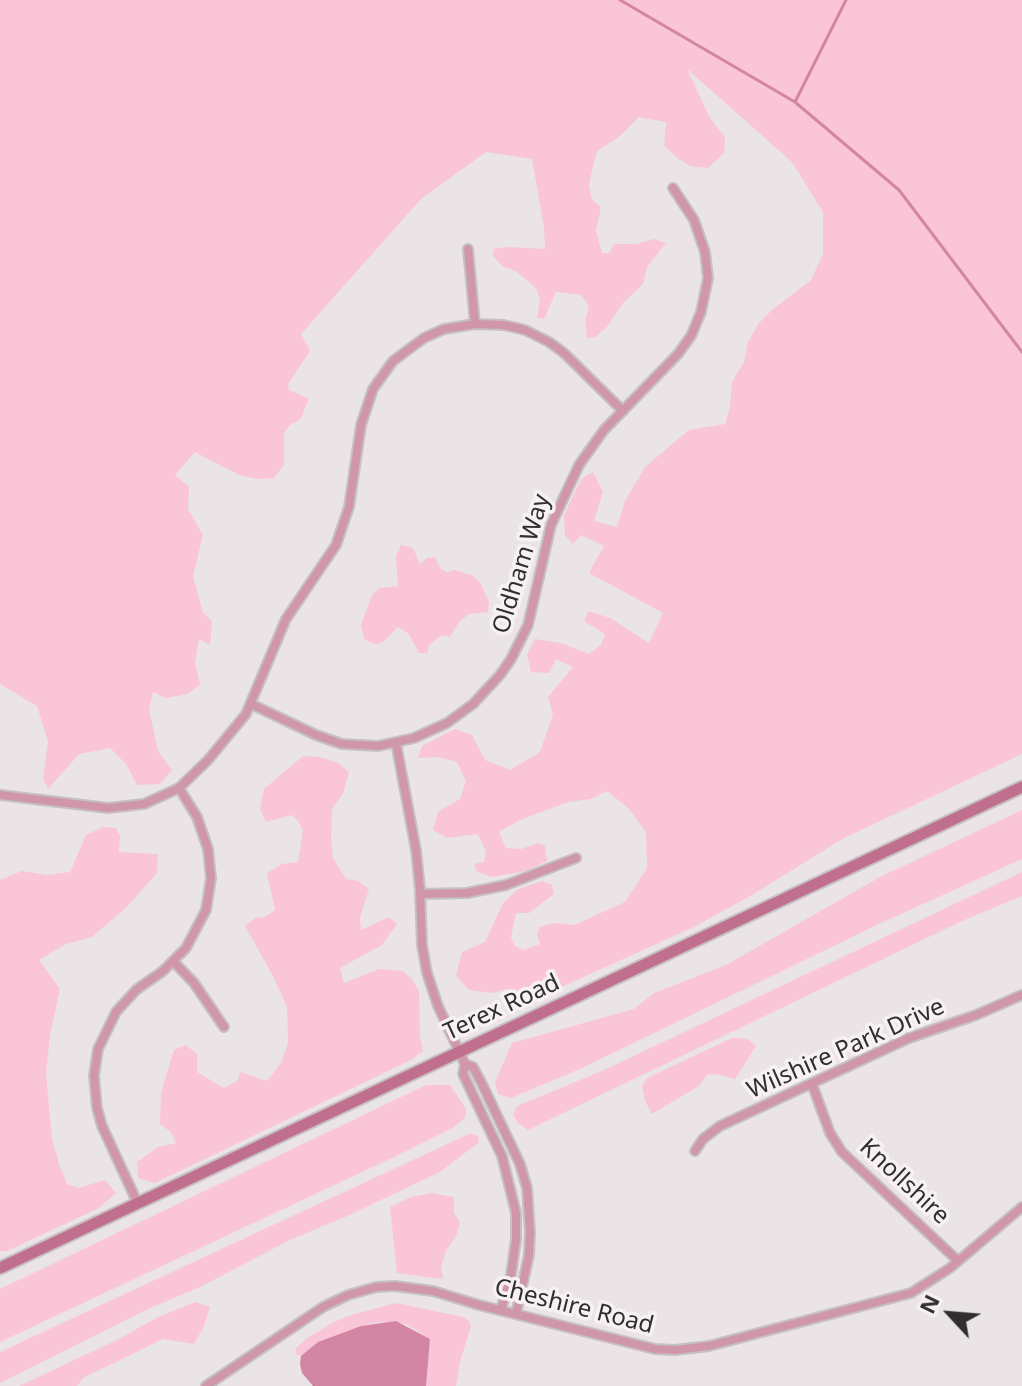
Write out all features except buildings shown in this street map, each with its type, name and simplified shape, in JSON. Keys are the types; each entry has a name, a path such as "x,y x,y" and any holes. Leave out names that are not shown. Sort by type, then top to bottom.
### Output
{"main road":[{"name":"Terex Road","path":"0,1268 462,1058 1022,787"}],"street":[{"name":"Oldham Way","path":"251,704 316,735 342,744 360,746 396,743 430,731 460,714 487,690 511,659 528,625 547,540 558,507 585,455 604,430 678,354 691,336 704,303 708,278 705,252 694,220 673,188"},
{"path":"468,249 475,324"},
{"path":"0,795 78,805 123,807 144,804 179,788 225,741 251,704 286,619 327,561 345,524 361,425 369,398 379,378 393,361 424,338 444,329 475,324 514,327 549,342 564,353 623,411"},
{"path":"396,743 410,815 427,973 462,1058 463,1074 502,1156 516,1213 511,1275 501,1310"},
{"path":"138,1204 102,1126 94,1091 96,1061 104,1035 116,1012 136,990 186,948 208,902 211,878 204,834 179,788"},
{"path":"420,894 467,893 506,885 576,858"},
{"path":"173,961 194,983 224,1027"},
{"name":"Wilshire Park Drive","path":"695,1151 703,1139 720,1126 909,1038 1022,995"},
{"path":"462,1058 473,1067 514,1150 527,1188 529,1255 516,1314"},
{"name":"Knollshire","path":"812,1084 830,1133 842,1152 958,1261"},
{"path":"502,1156 514,1150"},
{"name":"Cheshire Road","path":"206,1386 323,1307 348,1295 376,1287 433,1291 655,1349 709,1346 911,1293 933,1281 1022,1207"},
{"path":"516,1213 529,1212"}],"shaded area":[{"path":"0,0 1022,0 1022,754 842,839 694,927 526,1003 520,995 508,989 492,993 469,990 456,976 462,952 485,942 503,903 518,889 542,881 552,885 554,894 529,913 516,913 511,937 515,946 523,950 540,944 537,934 540,927 554,923 574,925 625,902 647,868 646,832 628,808 607,791 591,799 568,802 520,820 499,832 506,848 521,849 538,843 545,846 547,861 526,871 491,877 476,871 474,864 484,862 486,852 478,834 447,838 433,830 438,812 460,799 466,781 457,762 438,757 418,758 422,746 455,729 472,735 485,760 510,770 540,752 553,714 548,697 573,667 556,659 549,673 531,672 527,654 535,639 561,643 589,654 601,645 605,634 584,621 588,611 610,618 649,643 663,613 589,573 604,546 581,535 573,544 565,535 564,515 581,479 593,472 603,492 594,521 617,527 625,501 645,467 689,430 725,424 732,382 744,362 748,342 759,323 772,310 811,280 823,254 823,212 792,162 687,69 710,118 725,137 724,153 708,168 690,166 664,145 666,122 639,117 619,137 597,151 589,184 592,200 601,207 596,231 602,253 609,253 614,244 637,244 654,239 666,243 647,267 643,284 595,337 587,338 585,321 589,306 581,295 556,292 544,319 537,318 540,299 536,288 517,272 502,266 493,256 494,249 508,247 545,249 544,227 532,159 486,152 421,199 301,334 310,351 288,384 289,390 309,399 300,420 291,424 284,433 284,465 274,478 257,479 239,475 195,452 175,475 189,487 188,509 203,535 193,576 203,613 212,621 210,645 199,639 195,663 200,685 187,694 166,698 153,692 149,709 158,751 172,770 160,784 137,785 126,764 110,748 79,754 48,789 43,778 48,742 37,706 0,684"},
{"path":"401,545 413,548 420,564 427,558 435,557 441,569 447,572 455,570 471,575 480,582 489,602 488,612 469,614 459,622 450,637 442,635 429,645 427,653 419,653 408,633 398,627 382,643 374,644 364,639 361,625 372,595 379,588 398,586 396,556"},
{"path":"303,756 338,763 349,772 343,793 332,809 331,839 333,858 346,879 358,881 369,889 360,918 361,930 389,917 397,924 382,945 340,968 344,983 379,969 403,971 419,991 423,1051 411,1060 155,1183 138,1178 137,1162 158,1147 176,1143 171,1132 160,1124 161,1092 174,1050 186,1045 197,1054 197,1072 224,1088 238,1080 240,1072 267,1081 281,1063 288,1043 287,1007 245,926 275,910 267,873 282,864 298,862 303,830 298,821 292,815 266,822 260,809 264,789"},
{"path":"1022,810 1022,859 879,924 582,1068 511,1098 498,1094 495,1082 512,1043 634,1009 654,993 726,965 880,877"},
{"path":"103,827 116,828 120,836 119,852 158,854 157,873 127,907 92,937 66,944 39,960 60,989 46,1074 52,1139 60,1167 67,1184 78,1188 105,1180 116,1193 99,1208 7,1251 0,1251 0,880 22,871 47,875 70,872 86,835"},
{"path":"1022,872 1022,896 962,921 528,1130 513,1115 517,1106 602,1071"},
{"path":"732,1038 747,1039 756,1046 735,1079 707,1075 699,1086 652,1114 642,1086 647,1078"},
{"path":"426,1085 450,1085 466,1109 465,1118 454,1127 394,1157 0,1342 0,1289"},
{"path":"471,1133 479,1137 478,1143 440,1172 292,1239 0,1383 0,1352"},
{"path":"431,1193 454,1197 454,1213 460,1222 441,1267 443,1279 397,1273 390,1207 411,1197"},
{"path":"195,1302 210,1307 194,1344 163,1339 83,1378 77,1386 19,1386 156,1318"},
{"path":"396,1303 463,1317 469,1321 471,1326 456,1386 426,1386 430,1339 406,1324 379,1322 361,1326 318,1342 301,1356 296,1354 296,1348 307,1338 334,1322"},
{"path":"396,1321 430,1339 426,1386 313,1386 302,1373 301,1356 318,1342 361,1326"}],"waterway":[{"path":"620,0 795,102 899,190 1022,352"},
{"path":"795,102 846,0"}]}
